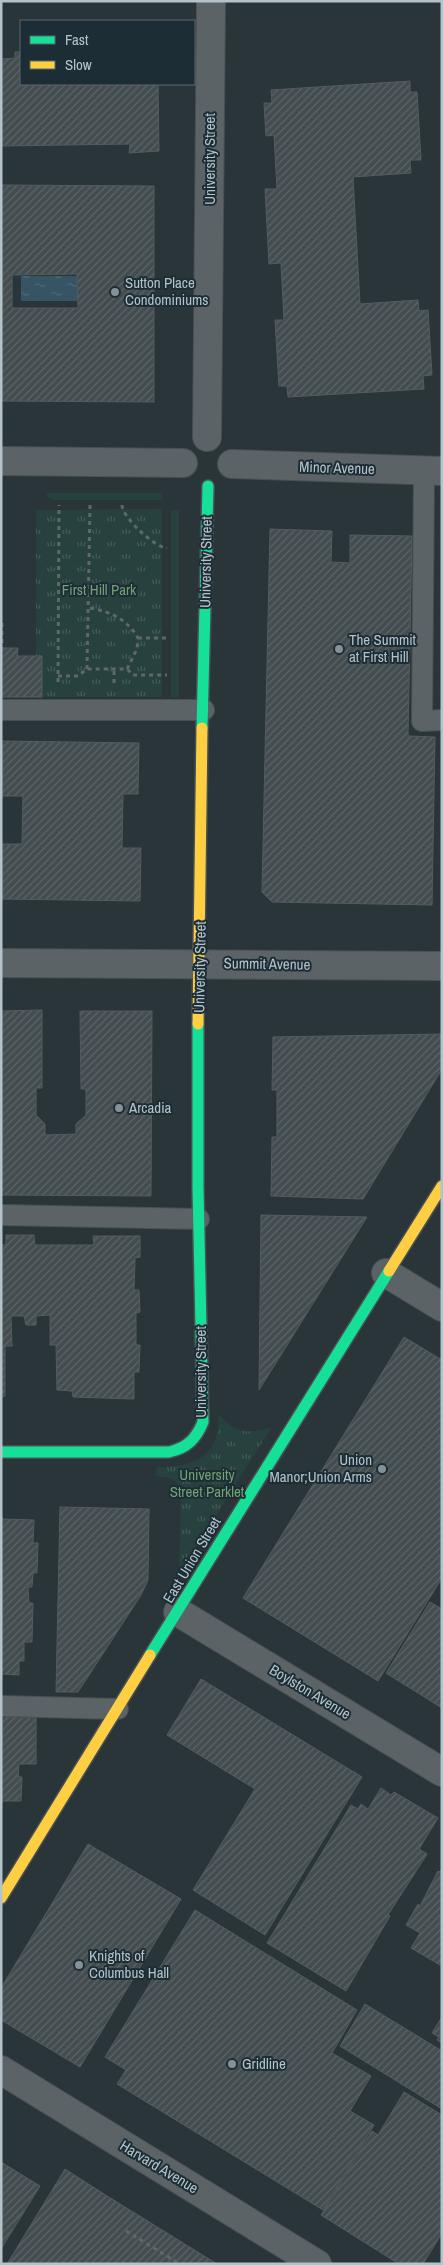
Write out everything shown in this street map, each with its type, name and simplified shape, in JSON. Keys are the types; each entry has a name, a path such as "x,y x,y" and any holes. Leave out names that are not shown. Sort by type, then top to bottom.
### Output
{"street":[{"name":"University Street","path":"207,438 211,1"},
{"path":"207,438 223,443 228,449 232,464 226,478 220,483 208,486 197,484 190,479 183,463 183,458 189,445 195,440 207,438"},
{"path":"1,461 183,463"},
{"name":"Minor Avenue","path":"232,464 433,471"},
{"name":"University Street","path":"1,1452 161,1453 180,1451 190,1445 199,1434 203,1422 199,1219 200,963 208,486"},
{"name":"Summit Avenue","path":"1,963 442,966"},
{"name":"East Union Street","path":"1,1898 386,1273 442,1186"},
{"path":"386,1273 442,1306"},
{"name":"Boylston Avenue","path":"178,1612 442,1772"},
{"name":"Harvard Avenue","path":"1,2070 317,2264"}],"lane":[{"path":"433,471 422,721 442,720"},
{"path":"1,710 204,710"},
{"path":"1,1216 199,1219"},
{"path":"1,1706 118,1709"}],"path":[{"path":"57,709 59,505"},
{"path":"87,669 88,614 90,608 90,505"},
{"path":"122,505 125,516 156,545 167,548"},
{"path":"90,608 115,615 133,630 138,638 137,649 127,669"},
{"path":"2,623 2,648"},
{"path":"138,638 167,638"},
{"path":"58,676 78,676 87,669 127,669 133,676 166,675"},
{"path":"126,2231 180,2264"}],"green space":[{"path":"47,493 162,493 162,500 53,500 47,496"},
{"name":"First Hill Park","path":"162,509 162,697 42,697 42,656 36,656 36,510"},
{"path":"171,510 179,510 179,697 171,697"},
{"name":"University Street Parklet","path":"219,1415 232,1426 243,1431 271,1428 179,1575 181,1490 174,1480 156,1476 157,1467 183,1465 202,1457 215,1441"}],"water":[{"path":"21,276 80,276 80,301 21,301"}],"building":[{"path":"15,52 20,52 20,85 158,85 159,151 129,153 130,144 1,146 1,59 15,58"},
{"path":"410,81 410,92 417,92 421,160 410,160 411,173 353,177 360,304 418,300 419,311 428,310 432,375 423,376 424,389 288,397 287,386 279,386 275,320 284,320 281,263 269,264 265,189 277,189 274,135 266,136 264,103 272,103 271,90"},
{"name":"Sutton Place Condominiums","path":"1,185 154,186 154,402 1,401","holes":["77,274 78,308 12,308 12,275"]},
{"name":"The Summit at First Hill","path":"270,529 332,531 331,562 350,563 350,535 412,536 408,736 435,737 432,905 272,902 262,892"},
{"path":"1,648 18,648 17,656 42,656 42,697 1,697"},
{"path":"1,741 139,743 138,794 123,794 122,848 141,848 140,901 1,899 1,844 22,844 23,796 1,796"},
{"name":"Arcadia","path":"42,1010 42,1088 36,1088 36,1115 45,1124 45,1135 76,1134 76,1124 86,1115 86,1089 81,1089 80,1011 152,1011 151,1196 1,1195 1,1011"},
{"path":"441,1034 442,1069 363,1199 271,1196 272,1137 277,1137 277,1090 272,1090 273,1037"},
{"path":"261,1215 367,1217 259,1390"},
{"path":"6,1235 34,1235 35,1245 94,1245 93,1236 140,1236 140,1257 135,1258 134,1290 139,1290 140,1312 136,1313 136,1345 140,1345 139,1372 134,1372 134,1399 73,1397 72,1391 57,1390 56,1345 50,1345 50,1315 36,1316 36,1325 26,1325 24,1316 11,1316 12,1346 5,1346 5,1396 1,1397 1,1245 6,1245"},
{"name":"Union Manor;Union Arms","path":"404,1337 442,1360 442,1578 378,1681 243,1598"},
{"path":"60,1507 149,1509 148,1580 141,1595 78,1692 56,1692"},
{"path":"1,1515 3,1519 34,1520 33,1543 38,1543 37,1573 33,1573 32,1587 28,1587 29,1603 33,1603 32,1642 24,1642 24,1661 19,1661 19,1675 1,1674"},
{"path":"430,1602 442,1609 442,1708 386,1673"},
{"path":"201,1679 362,1777 265,1935 193,1890 255,1789 167,1735"},
{"path":"1,1714 36,1715 36,1764 19,1764 18,1777 22,1777 21,1801 1,1801"},
{"path":"381,1788 391,1795 394,1792 438,1818 419,1849 427,1854 388,1915 390,1916 346,1991 267,1943 351,1805 358,1809 361,1804 368,1809"},
{"path":"88,1844 181,1899 80,2067 1,2020 1,1988"},
{"path":"442,1869 442,1962 440,1965 411,1948 420,1933 406,1925 418,1904 420,1906 438,1871 440,1872"},
{"name":"Gridline","path":"195,1910 357,2010 332,2053 371,2076 350,2111 374,2125 323,2210 117,2084 126,2070 105,2057"},
{"path":"365,2004 442,2051 442,2109 340,2046"},
{"path":"442,2017 442,2043 437,2040 439,2037 432,2033"},
{"path":"404,2092 442,2115 442,2233 423,2264 399,2264 321,2215 372,2131 378,2135"},
{"path":"1,2162 40,2186 1,2249"},
{"path":"65,2169 104,2194 217,2264 7,2264"}],"traffic: fast":[{"path":"202,728 208,486"},
{"path":"1,1452 169,1452 181,1448 190,1442 203,1422 198,1188 198,1024"},
{"path":"150,1655 389,1271"}],"traffic: slow":[{"path":"198,1024 202,728"},
{"path":"389,1271 442,1186"},
{"path":"1,1898 150,1655"}],"place":[{"name":"Sutton Place Condominiums","path":"115,292"},
{"name":"The Summit at First Hill","path":"339,649"},
{"name":"Arcadia","path":"119,1108"},
{"name":"Union Manor;Union Arms","path":"382,1469"},
{"name":"Knights of Columbus Hall","path":"79,1965"},
{"name":"Gridline","path":"232,2064"}]}
